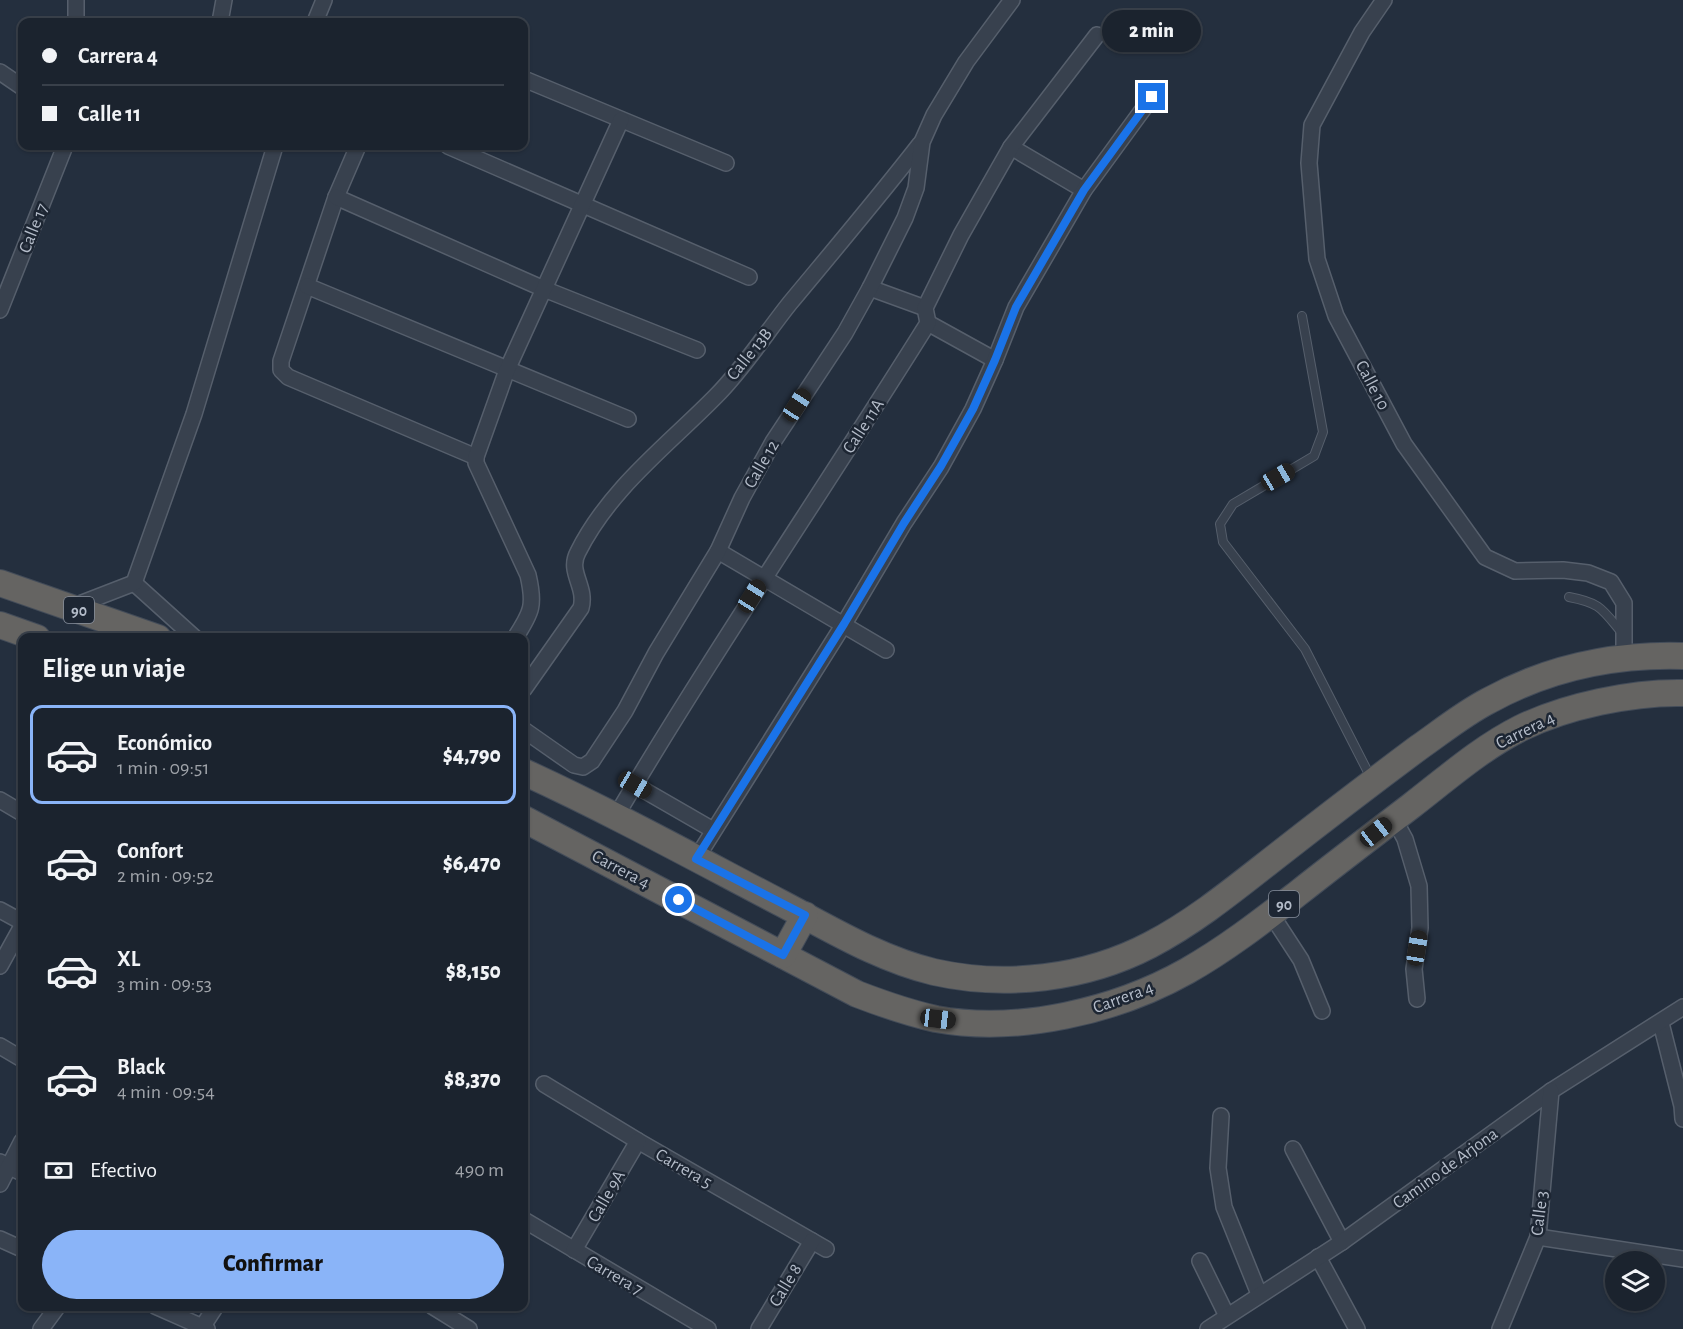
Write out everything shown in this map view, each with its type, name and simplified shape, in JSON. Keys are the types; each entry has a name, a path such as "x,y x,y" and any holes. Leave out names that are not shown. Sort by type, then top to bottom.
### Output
{"highway":[{"name":"90","path":"0,583 144,633"},
{"path":"0,625 23,633"},
{"name":"90","path":"528,774 616,816 895,960 961,977 1032,979 1066,974 1109,962 1148,946 1182,926 1373,781 1460,718 1489,700 1553,673 1591,663 1624,646 1683,656"},
{"name":"Carrera 4","path":"528,821 857,994 903,1011 938,1019 972,1023 1011,1023 1084,1011 1154,987 1185,972 1220,951 1271,914 1470,761 1521,728 1555,715 1598,703 1633,697 1683,693"},
{"path":"783,955 805,915"}],"street":[{"path":"76,0 76,18"},
{"path":"221,18 224,0"},
{"path":"317,18 324,0"},
{"name":"Calle 12","path":"528,733 574,765 583,767 592,761 625,711 656,653 718,551 742,498 773,442 845,333 870,288 905,218 916,188 922,142 934,115 966,63 1012,0"},
{"name":"Calle 10","path":"1384,0 1362,32 1312,125 1310,163 1317,259 1336,316 1404,444 1485,557 1515,571 1571,571 1588,573 1611,582 1624,603 1624,646"},
{"name":"Calle 11A","path":"616,816 764,577 861,430 926,315 961,235 1011,147 1097,35"},
{"path":"0,72 18,84"},
{"path":"528,81 726,163"},
{"path":"696,859 941,466 973,409 1016,307 1084,190 1152,97"},
{"path":"518,633 532,607 533,594 528,575 476,463 476,457 507,370 621,120"},
{"name":"Calle 13B","path":"528,683 580,608 584,598 573,562 605,509 639,468 718,394 790,303 864,217 922,142"},
{"path":"1011,147 1084,190"},
{"name":"Calle 17","path":"0,310 63,150"},
{"path":"72,608 134,583 194,414 274,150"},
{"path":"356,150 336,198 281,361 281,370 288,377 476,457"},
{"path":"457,150 749,277"},
{"path":"336,198 544,289 697,350"},
{"path":"307,286 628,419"},
{"path":"870,288 926,315 995,360"},
{"path":"718,551 886,650"},
{"path":"134,583 189,633"},
{"path":"635,785 713,830"},
{"path":"0,800 18,811"},
{"path":"1394,819 1405,839 1419,886 1420,928 1414,969 1417,999"},
{"path":"0,910 18,921"},
{"path":"1271,914 1301,960 1322,1011"},
{"path":"0,966 18,932"},
{"name":"Camino de Arjona","path":"1208,1329 1342,1242 1551,1091 1683,1007"},
{"path":"1661,1023 1683,1119"},
{"path":"0,1046 18,1057"},
{"name":"Carrera 5","path":"544,1084 826,1249"},
{"name":"Calle 3","path":"1500,1329 1538,1237 1551,1091"},
{"path":"1221,1116 1218,1168 1224,1207 1259,1294"},
{"name":"Calle 9A","path":"574,1250 638,1141"},
{"path":"1293,1149 1342,1242"},
{"path":"0,1184 11,1168 18,1151"},
{"name":"Carrera 7","path":"528,1222 708,1329"},
{"path":"1538,1237 1683,1259"},
{"path":"0,1239 18,1247"},
{"name":"Calle 8","path":"759,1329 812,1241"},
{"path":"1318,1257 1357,1329"},
{"path":"1200,1262 1227,1316"},
{"path":"41,1329 54,1311"},
{"path":"166,1311 203,1328 213,1311"},
{"path":"440,1311 469,1329"}],"lane":[{"path":"1302,316 1323,432 1314,456 1233,504 1220,524 1223,542 1305,649 1360,760 1373,781"},
{"path":"1569,597 1590,601 1599,606 1624,646"}],"route":[{"path":"679,900 783,955 805,915 696,859 941,466 973,409 1016,307 1084,190 1152,97"}]}
